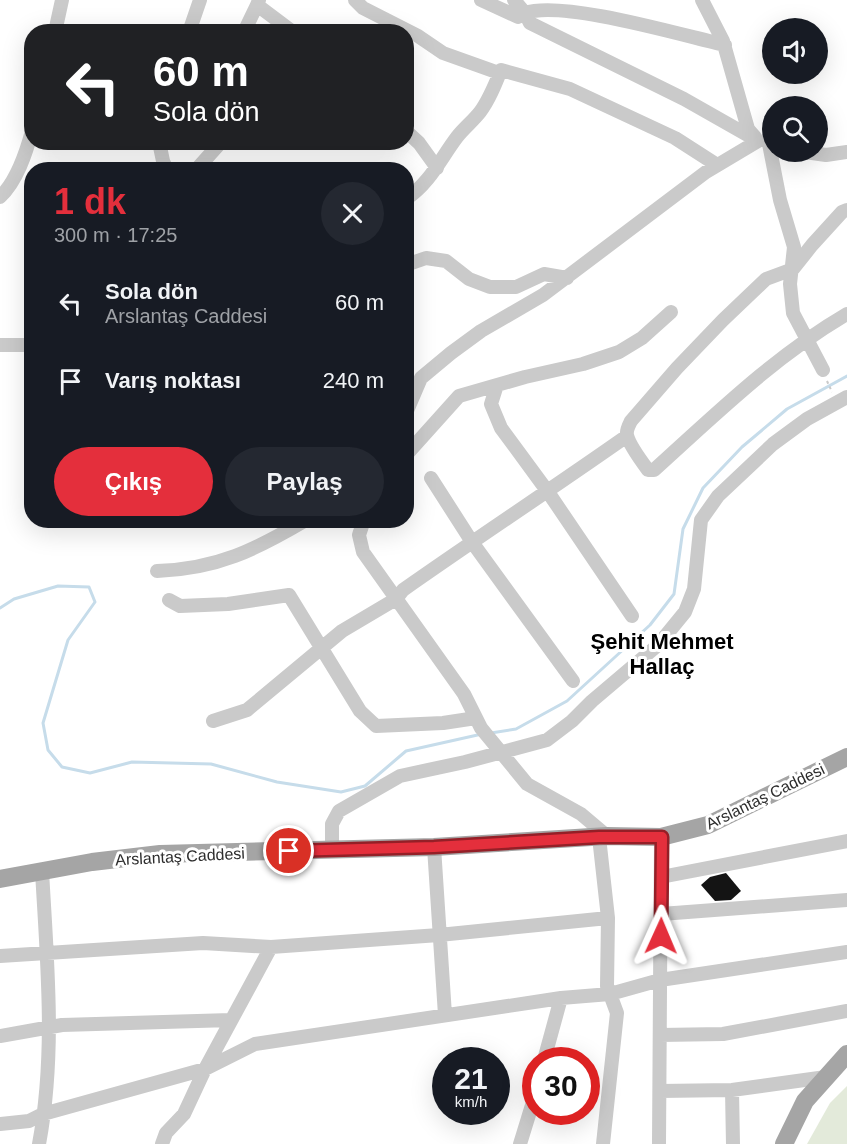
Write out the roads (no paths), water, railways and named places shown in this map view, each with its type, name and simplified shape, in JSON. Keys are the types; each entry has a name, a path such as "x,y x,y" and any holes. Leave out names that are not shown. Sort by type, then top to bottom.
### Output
{"main road":[{"name":"Arslantaş Caddesi","path":"0,879 160,854 434,847 603,837 662,837 717,820 847,757"},
{"path":"784,1144 805,1101 847,1054"}],"street":[{"path":"57,24 62,0"},
{"path":"192,24 200,0"},
{"path":"481,0 518,16 536,9 592,15 725,45"},
{"path":"514,0 530,23 684,99 762,142"},
{"path":"702,0 725,45 748,129 762,141"},
{"path":"248,24 258,2 284,24"},
{"path":"362,3 398,24"},
{"path":"414,34 443,53 499,74"},
{"path":"414,194 437,168 457,136 480,113 501,70 570,89 675,138 717,165"},
{"path":"414,138 437,168"},
{"path":"414,394 421,378 481,331 543,295 717,165 762,146"},
{"path":"0,197 9,190 27,150"},
{"path":"203,162 214,150"},
{"path":"828,154 847,152"},
{"path":"770,162 794,247 790,284 793,313 823,370"},
{"path":"847,210 812,245 793,269 766,279 723,320 631,421 627,428 627,436 648,470 654,470 764,371 847,314"},
{"path":"414,262 426,258 446,261 469,279 490,287 516,286 544,274 567,278"},
{"path":"414,446 459,396 583,364 619,352 642,338 671,312"},
{"path":"0,345 24,345"},
{"path":"497,385 491,404 501,428 548,492 632,616"},
{"path":"332,849 332,824 339,811 400,776 465,762 499,749 546,740 572,721 658,645 685,612 694,589 701,520 718,496 772,444 807,419 847,397"},
{"path":"213,721 247,710 342,631 396,599 403,590 627,436"},
{"path":"431,478 472,542 573,681"},
{"path":"158,571 186,570 231,559 267,543 292,528"},
{"path":"361,528 359,535 363,552 464,694 478,723 527,784 581,814 603,837 608,918 607,986 617,1014 603,1144"},
{"path":"169,600 180,606 228,604 289,595 360,711 376,726 478,723"},
{"path":"662,837 659,1144 667,1144"},
{"path":"661,877 847,841"},
{"path":"434,847 445,1015"},
{"path":"39,1144 49,1067 50,1028 42,871"},
{"path":"661,914 847,900"},
{"path":"0,956 203,943 271,947 608,918"},
{"path":"162,1144 166,1133 184,1114 205,1069 271,947"},
{"path":"0,1124 29,1121 43,1114 205,1069 255,1044 561,998 610,994 660,980 847,952"},
{"path":"548,1047 561,998"},
{"path":"660,1035 723,1034 847,1011"},
{"path":"0,1036 62,1025 231,1020"},
{"path":"660,1091 732,1090 826,1077"},
{"path":"732,1090 733,1144"},
{"path":"520,1144 526,1125"}],"waterway":[{"path":"491,733 516,729 567,701 650,625 674,594 683,529 703,488 742,447 787,409 847,376"},
{"path":"0,608 14,599 58,586 89,587 95,602 68,640 43,723 48,750 62,767 90,773 132,762 211,764 277,782 341,792 365,786 406,751 482,734"}],"district":[{"name":"Şehit Mehmet Hallaç","path":"662,654"}]}
